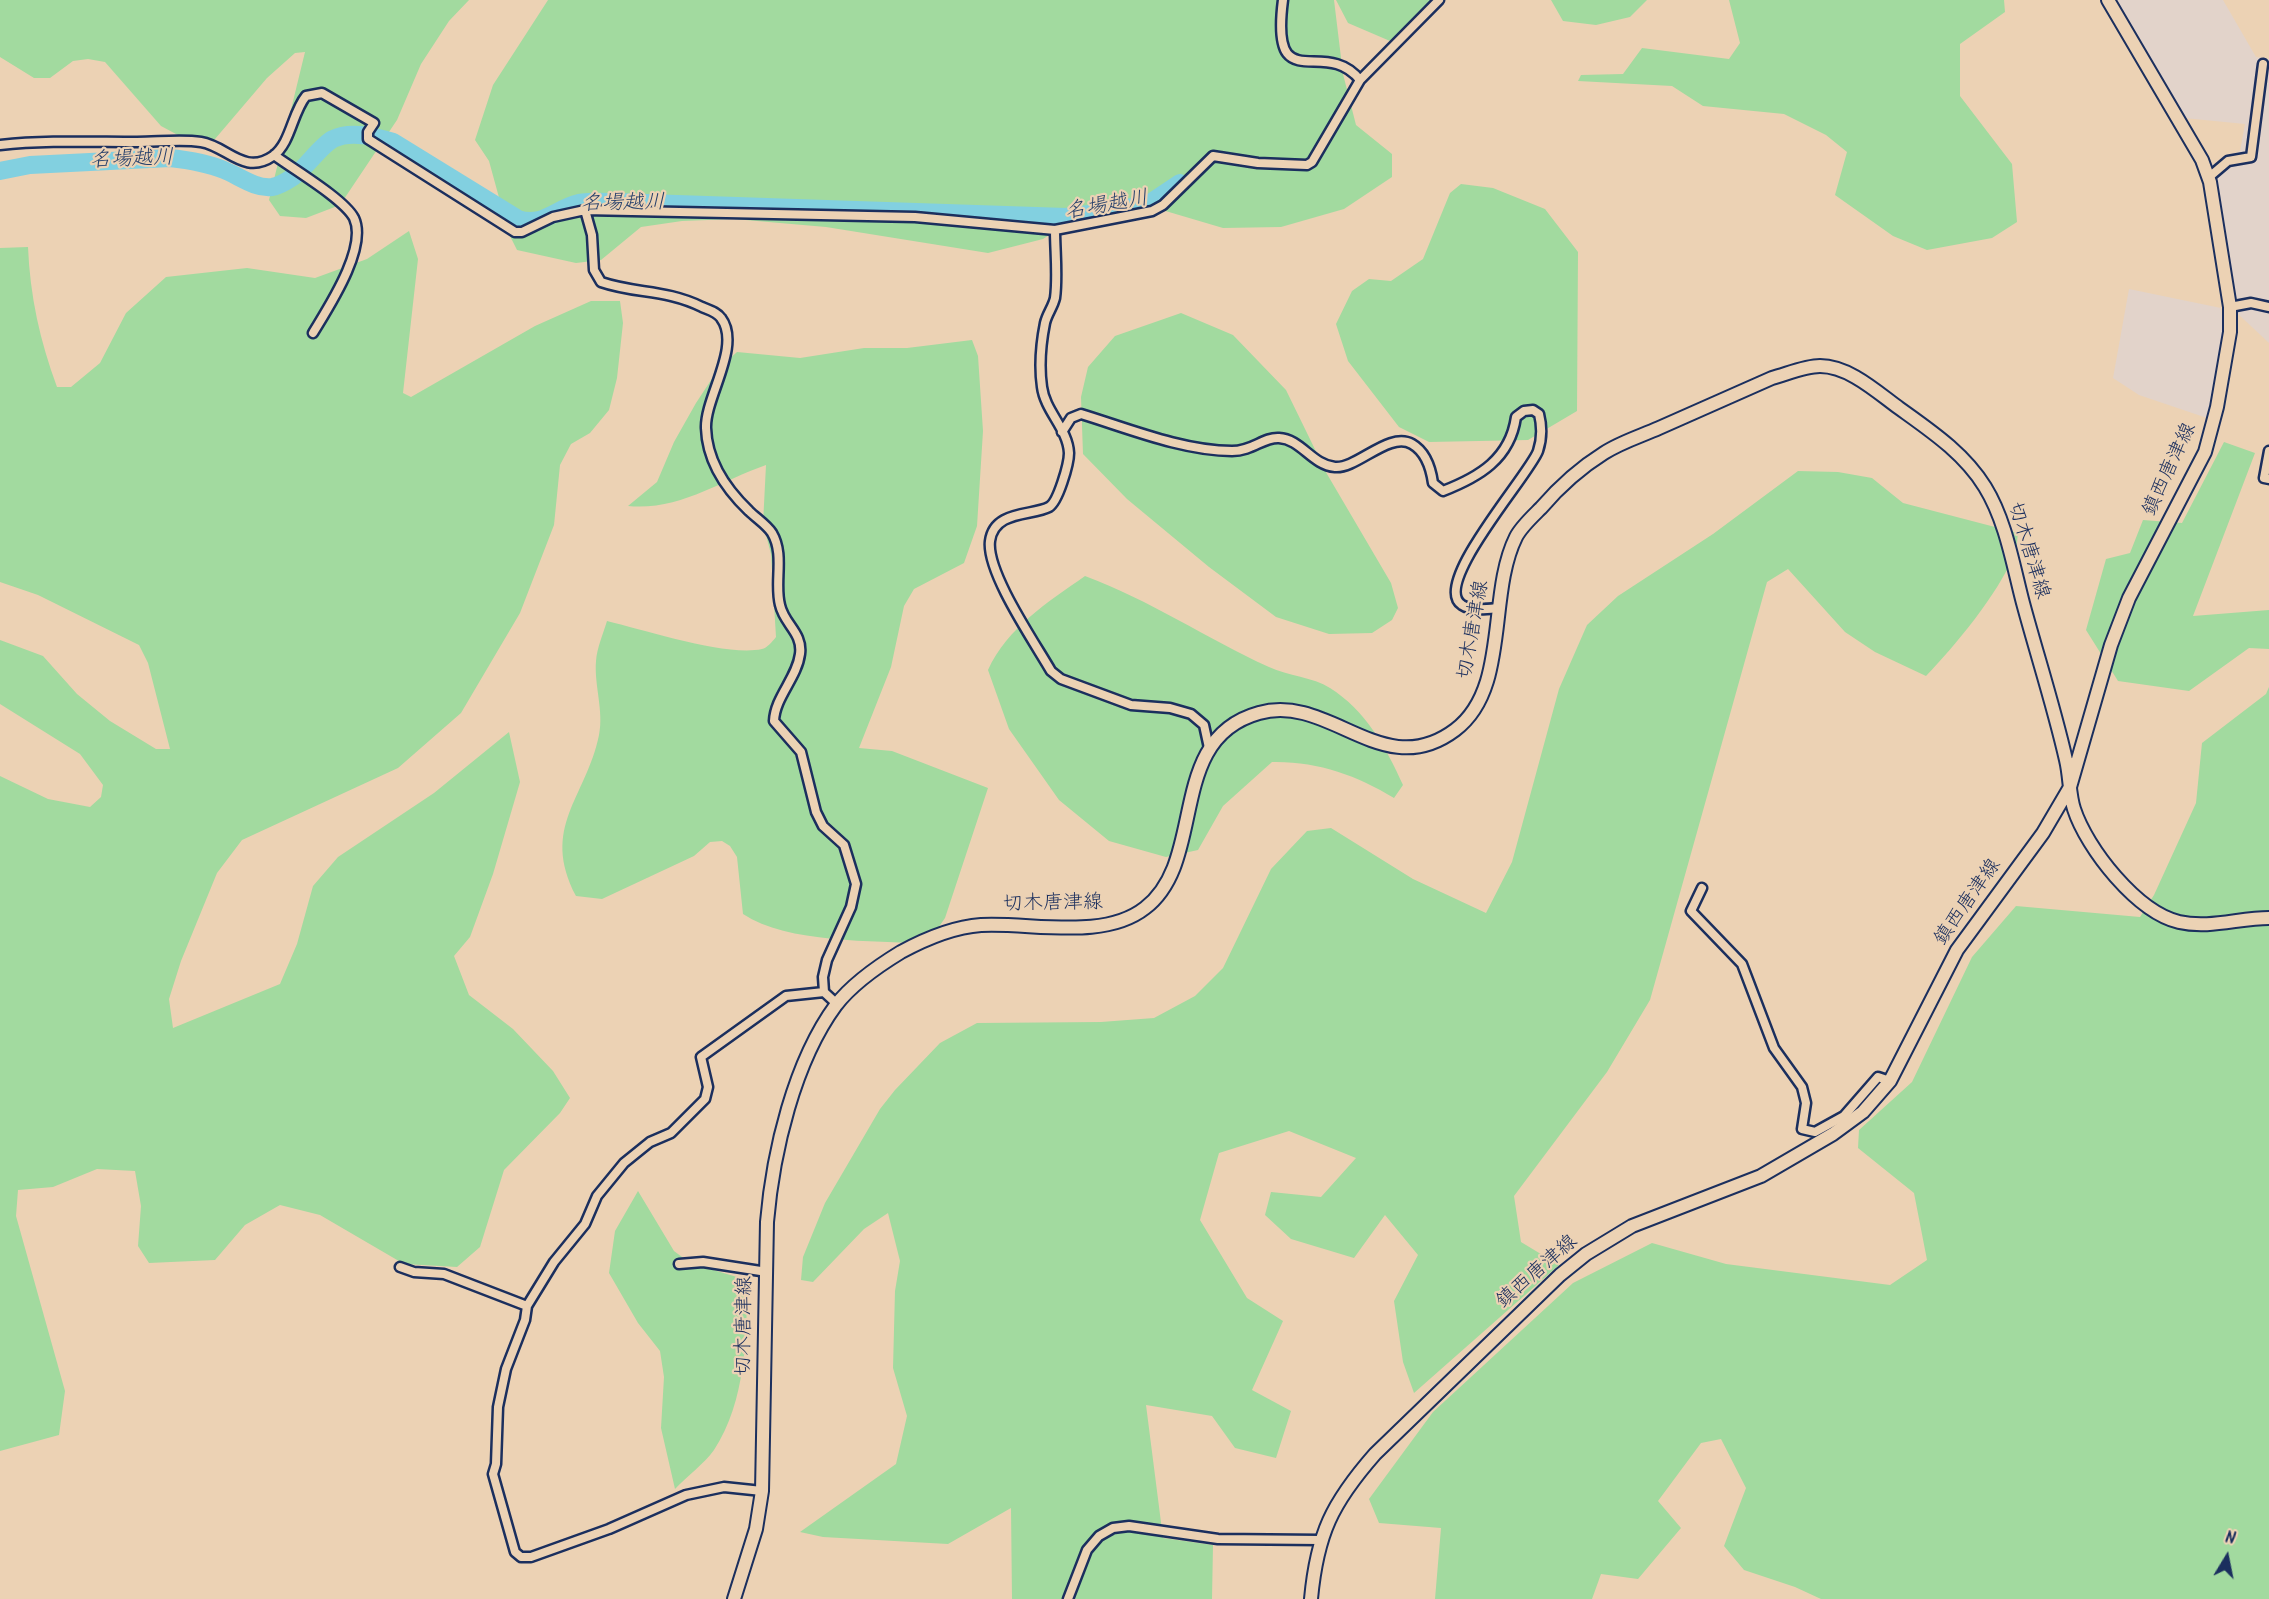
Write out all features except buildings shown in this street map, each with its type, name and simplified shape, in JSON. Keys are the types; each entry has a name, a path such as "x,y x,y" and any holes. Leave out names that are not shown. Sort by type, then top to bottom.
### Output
{"main road":[{"name":"鎮西唐津線","path":"1311,1599 1314,1562 1320,1540 1331,1514 1351,1481 1375,1454 1560,1275 1586,1254 1632,1227 1761,1176 1863,1112 1890,1081 1957,950 2043,833 2070,787 2111,645 2129,598 2205,452 2214,425 2230,332 2230,307 2208,178 2202,160 2108,0"},
{"name":"切木唐津線","path":"734,1599 753,1538 762,1491 771,1181 782,1126 813,1045 837,1004 874,968 917,943 945,933 977,926 1097,927 1123,921 1144,909 1162,892 1173,868 1197,776 1209,748 1228,728 1256,713 1284,708 1310,714 1374,743 1393,748 1414,747 1437,741 1456,729 1483,695 1489,674 1498,608 1508,560 1517,534 1580,469 1606,451 1772,378 1820,366 1840,370 1864,382 1966,460 1986,488 2004,531 2066,761 2074,809 2091,846 2102,863 2140,899 2163,916 2202,925 2269,918"}],"street":[{"path":"1283,0 1280,39 1285,53 1293,59 1304,62 1343,65 1360,80"},
{"path":"0,145 37,141 202,142 230,157 247,162 260,162 274,155 283,144 299,104 306,96 314,93 331,96 374,123 368,139 508,230 522,232 553,217 585,210 915,217 1055,230 1152,211 1163,206 1213,156 1257,163 1307,165 1312,162 1360,80 1439,0"},
{"path":"2208,178 2228,161 2252,157 2263,64"},
{"path":"274,155 341,204 354,219 356,236 352,260 344,280 313,333"},
{"path":"585,210 592,235 594,270 601,282 684,298 717,314 726,329 723,370 707,416 710,449 726,486 771,532 778,550 779,600 782,612 799,636 801,653 797,666 774,711 774,721 801,752 816,812 823,826 844,845 856,884 851,907 827,960 823,977 824,992 837,1004"},
{"path":"1055,230 1055,299 1045,321 1041,352 1042,387 1049,412 1062,432 1069,453 1066,471 1054,503 1047,508 1023,511 1001,523 994,530 990,541 991,554 997,573 1013,606 1051,671 1061,679 1131,705 1170,708 1191,714 1204,725 1209,748"},
{"path":"2230,307 2251,303 2269,307"},
{"path":"1062,432 1071,418 1081,414 1192,448 1246,451 1278,438 1289,440 1317,462 1339,467 1386,445 1402,442 1413,444 1430,463 1433,483 1443,491 1475,478 1503,452 1514,433 1516,417 1524,411 1533,410 1539,414 1542,426 1538,452 1501,503 1456,581 1455,596 1461,605 1476,609 1498,608"},
{"path":"2269,452 2264,478 2269,479"},
{"path":"1702,888 1691,911 1742,964 1774,1048 1802,1086 1806,1103 1802,1129 1815,1132 1844,1116 1878,1077 1890,1081"},
{"path":"762,1491 724,1487 686,1496 609,1529 531,1557 521,1557 515,1552 493,1474 496,1464 498,1407 506,1369 525,1320 527,1306 554,1262 585,1224 597,1196 624,1164 650,1143 671,1133 705,1099 708,1087 701,1057 786,996 824,992"},
{"path":"679,1264 703,1262 767,1272"},
{"path":"400,1267 414,1272 444,1274 527,1306"},
{"path":"1068,1599 1087,1550 1099,1536 1113,1528 1129,1526 1218,1539 1320,1540"}],"shaded area":[{"path":"2115,0 2223,0 2256,57 2269,59 2269,343 2237,313 2212,165 2240,151 2245,124 2184,118"},
{"path":"2129,289 2221,308 2224,337 2207,418 2139,395 2113,378"}],"green space":[{"path":"0,0 469,0 449,21 421,64 397,120 340,205 306,218 280,216 269,200 305,52 295,53 267,78 215,139 189,141 161,126 105,62 88,59 73,61 50,78 34,78 0,57"},
{"path":"548,0 1334,0 1343,74 1356,125 1392,154 1392,177 1344,209 1281,227 1223,228 1152,207 1101,202 1043,239 988,253 826,227 734,219 682,221 641,227 601,260 576,263 517,250 509,234 489,161 475,140 493,85"},
{"path":"1336,0 1435,0 1397,44 1348,23"},
{"path":"1551,0 1647,0 1630,17 1596,25 1563,21"},
{"path":"1729,0 2004,0 2005,12 1960,44 1960,96 2012,164 2017,222 1992,238 1927,250 1893,236 1835,195 1847,152 1826,135 1784,114 1703,106 1672,86 1578,81 1581,75 1623,74 1642,48 1729,59 1740,43"},
{"path":"1461,184 1493,188 1545,209 1578,252 1577,411 1528,440 1429,442 1399,427 1348,361 1336,324 1352,291 1369,279 1391,281 1423,259 1450,193"},
{"path":"409,231 418,259 403,393 411,397 535,326 591,301 620,301 623,323 617,378 609,410 590,433 571,444 560,465 554,525 520,613 461,713 398,768 242,840 217,873 181,961 169,999 173,1028 280,984 297,944 313,886 338,857 434,793 509,732 520,782 493,874 470,937 454,956 469,995 513,1029 553,1071 570,1098 560,1113 504,1170 480,1247 457,1267 404,1264 320,1215 280,1205 245,1225 215,1260 149,1263 138,1246 141,1206 135,1171 97,1169 53,1187 18,1190 16,1216 65,1391 59,1435 0,1451 0,776 48,799 90,807 101,797 103,785 80,754 0,704 0,640 43,656 77,694 110,721 156,749 170,749 148,663 139,645 38,595 0,582 0,248 28,247 34,301 46,353 57,387 71,387 100,363 126,313 166,277 247,268 315,278 367,259"},
{"path":"1181,313 1233,335 1286,390 1327,474 1391,583 1398,608 1392,620 1372,633 1329,634 1276,617 1209,567 1127,499 1083,454 1081,397 1088,367 1115,336"},
{"path":"972,340 978,356 983,431 977,526 964,563 914,589 904,606 891,667 859,748 892,751 988,788 945,918 927,944 807,936 762,924 743,914 737,857 730,846 722,841 710,842 694,856 602,899 576,896 566,872 563,851 564,831 569,813 593,757 599,735 596,661 607,621 728,649 762,649 776,637 771,554 763,524 766,465 682,499 665,504 628,506 657,482 674,442 719,368 737,352 800,358 864,348 907,348"},
{"path":"2224,442 2255,453 2193,616 2269,610 2269,649 2249,648 2189,691 2118,681 2086,630 2106,559 2130,553 2143,520 2182,523"},
{"path":"1798,471 1838,472 1872,478 1903,503 2018,533 2015,553 1987,603 1926,676 1875,652 1845,632 1788,569 1767,582 1650,1000 1607,1072 1514,1196 1521,1242 1559,1265 1414,1393 1403,1362 1394,1301 1418,1255 1385,1215 1354,1258 1291,1239 1265,1215 1271,1192 1321,1197 1356,1158 1289,1131 1219,1153 1200,1220 1247,1298 1283,1321 1252,1390 1291,1411 1276,1458 1235,1448 1212,1416 1146,1405 1163,1538 1213,1545 1212,1599 1012,1599 1011,1508 948,1544 823,1537 800,1532 896,1464 907,1416 893,1368 895,1291 900,1261 888,1213 864,1229 813,1282 801,1280 803,1257 825,1203 880,1109 895,1090 940,1043 977,1023 1101,1022 1154,1018 1195,996 1223,968 1271,869 1307,831 1331,828 1413,879 1486,913 1512,862 1559,689 1587,625 1618,596 1713,534"},
{"path":"1085,576 1132,596 1269,667 1316,681 1330,688 1364,718 1382,743 1403,785 1394,798 1336,771 1305,764 1272,762 1223,806 1198,850 1166,857 1109,841 1059,800 1009,729 988,670 996,655 1017,629 1043,606"},
{"path":"2269,687 2269,1599 1821,1599 1795,1587 1744,1570 1724,1546 1746,1488 1721,1439 1701,1443 1658,1501 1681,1528 1638,1579 1601,1574 1592,1599 1435,1599 1441,1528 1379,1523 1369,1499 1433,1412 1573,1283 1652,1243 1726,1264 1890,1285 1927,1260 1914,1193 1858,1148 1859,1130 1912,1082 1972,957 2016,906 2140,917 2154,895 2196,803 2202,743 2266,694"},
{"path":"638,1191 674,1251 690,1263 747,1280 745,1345 739,1389 733,1411 714,1450 675,1489 661,1428 664,1377 660,1351 638,1323 609,1273 615,1231"}],"waterway":[{"name":"名場越川","path":"0,171 30,165 170,158 211,165 253,184 272,187 293,177 333,139 340,136 363,135 393,142 518,219 527,221 542,219 579,203 598,202 1066,217 1113,211 1150,203 1180,183"}]}
